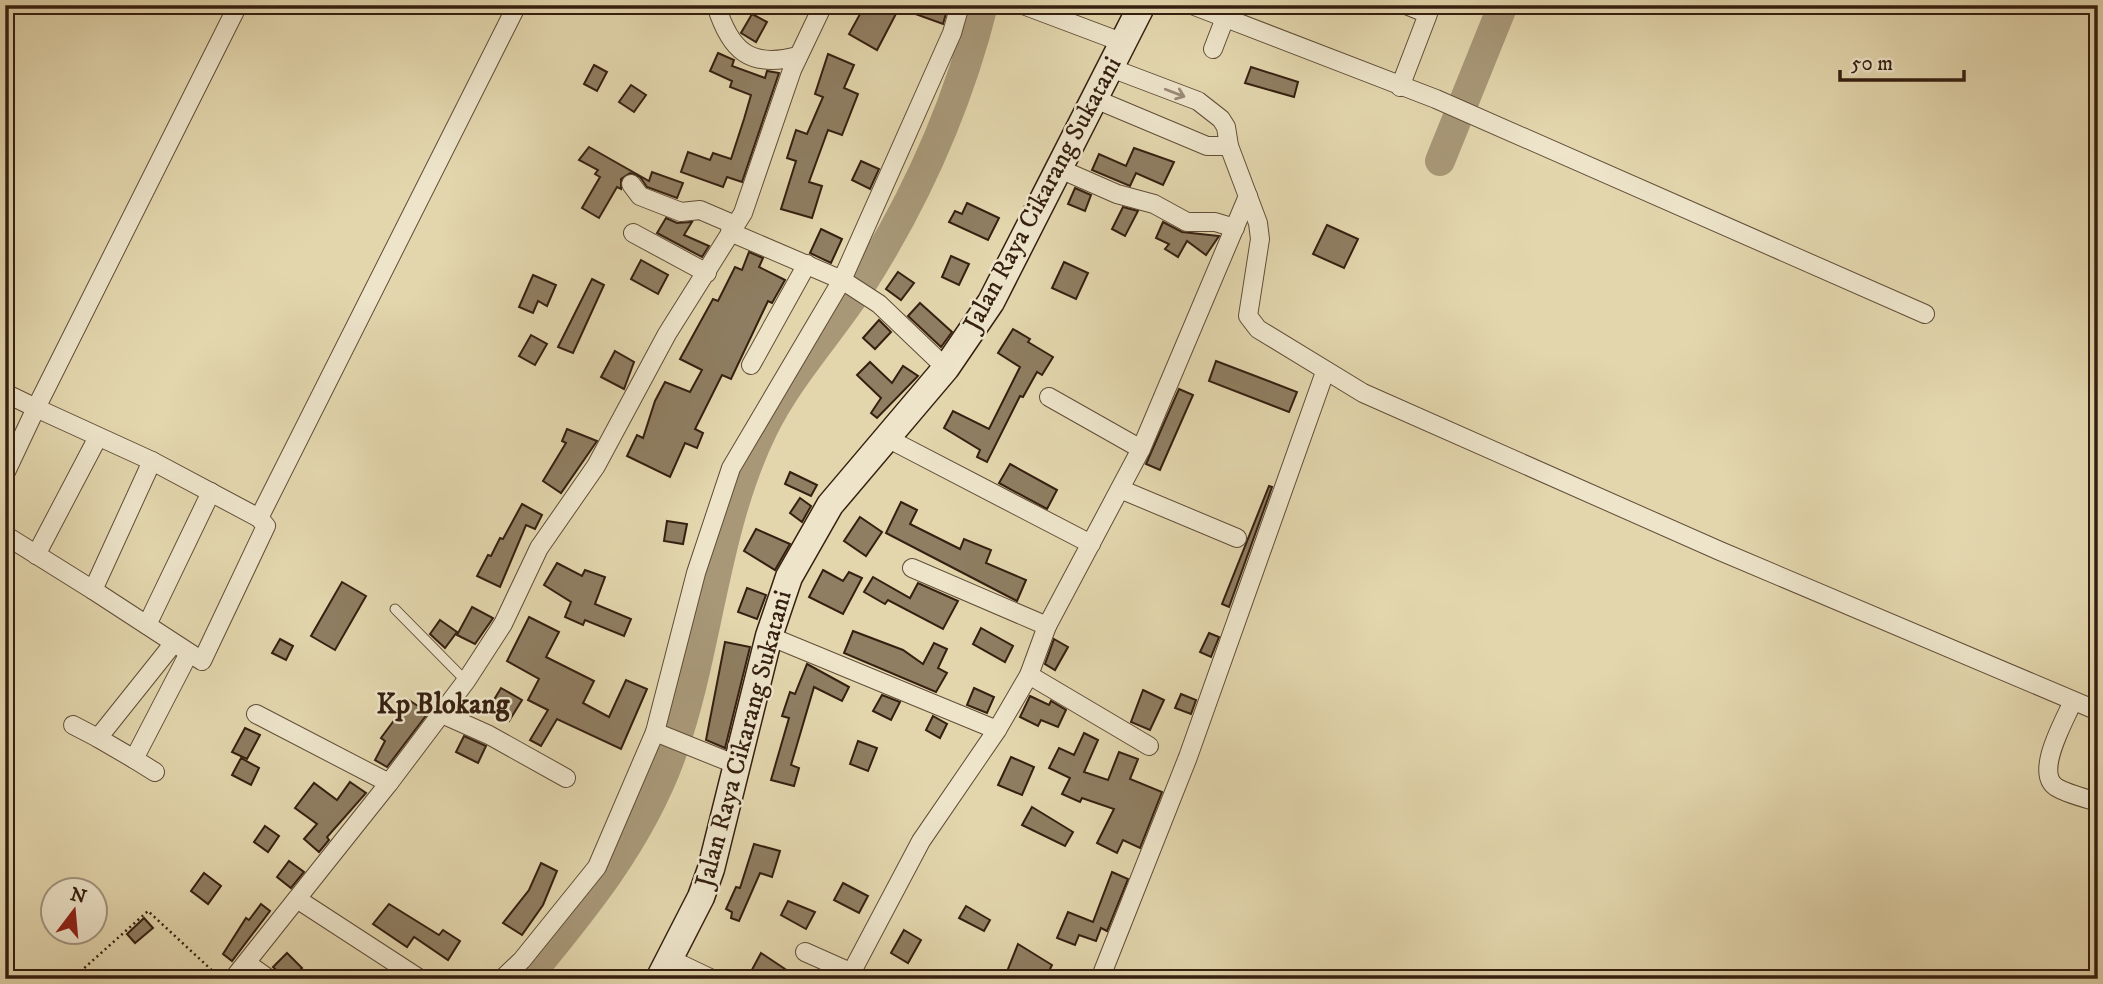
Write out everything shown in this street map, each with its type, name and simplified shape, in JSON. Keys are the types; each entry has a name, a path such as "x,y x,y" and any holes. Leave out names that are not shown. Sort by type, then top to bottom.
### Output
{"main road":[{"name":"Jalan Raya Cikarang Sukatani","path":"665,969 711,869 769,636 789,577 830,505 946,368 991,302 1142,5"}],"street":[{"path":"5,474 238,5"},
{"path":"259,518 517,5"},
{"path":"716,5 727,36 744,53 775,62 798,56"},
{"path":"233,979 248,964 442,714 503,624 539,548 596,466 667,334 743,213 798,56 823,5"},
{"path":"502,979 522,960 597,867 659,734 696,573 731,468 844,282 952,33 960,5"},
{"path":"1023,5 1124,43"},
{"path":"1192,5 1228,12 1401,87 1436,99 1925,314"},
{"path":"1401,87 1430,9 1406,5"},
{"path":"1213,49 1228,12"},
{"path":"1111,68 1198,101 1221,119 1226,127 1229,146 1248,195 1260,239 1248,316 1258,329 1363,393 1720,551 2098,711"},
{"path":"1096,99 1207,146 1229,146"},
{"path":"1060,169 1117,194 1154,204 1187,222 1215,222 1235,228"},
{"path":"631,184 640,196 681,212 700,210 844,282 879,303 946,368"},
{"path":"805,952 849,976 921,841 997,730 1030,675 1047,626 1141,449 1248,195"},
{"path":"633,233 707,272"},
{"path":"751,365 807,264"},
{"path":"1100,979 1188,757 1329,374"},
{"path":"5,393 152,461 259,518 266,526 202,661 5,535"},
{"path":"1049,397 1141,449"},
{"path":"36,555 98,436"},
{"path":"885,437 1091,544"},
{"path":"93,590 152,461"},
{"path":"1120,489 1237,538"},
{"path":"147,625 211,492"},
{"path":"912,568 1047,626"},
{"path":"769,636 997,730"},
{"path":"98,738 173,644"},
{"path":"134,759 189,653"},
{"path":"1030,675 1149,746"},
{"path":"2073,701 2047,764 2048,776 2055,786 2098,802"},
{"path":"256,714 389,783"},
{"path":"442,714 489,735 566,778"},
{"path":"73,725 155,772"},
{"path":"659,734 737,765"},
{"path":"297,899 420,979"},
{"path":"248,964 269,979"},
{"path":"665,969 712,979"}],"lane":[{"path":"395,609 466,681"}],"path":[{"path":"72,979 148,911 222,979"}],"building":[{"path":"865,5 933,5 947,10 943,24 899,8 877,50 849,34"},
{"path":"752,14 767,22 756,42 741,33"},
{"path":"718,53 734,60 732,66 765,78 767,71 779,73 742,182 727,177 723,187 681,172 688,152 710,160 713,153 731,159 744,119 751,95 730,87 732,81 710,71"},
{"path":"828,54 854,65 844,88 858,94 842,135 828,130 809,182 822,186 812,218 781,209 796,161 787,158 796,130 807,134 823,97 815,94"},
{"path":"594,65 607,72 597,91 584,84"},
{"path":"1251,67 1298,82 1294,97 1245,83"},
{"path":"631,85 646,95 634,112 619,102"},
{"path":"589,147 649,181 652,172 683,183 677,198 647,187 640,177 630,173 621,179 621,189 617,187 599,218 582,208 600,177 595,174 598,170 579,160"},
{"path":"1134,148 1174,162 1163,185 1136,173 1130,186 1092,170 1099,154 1126,166"},
{"path":"861,161 879,169 870,189 852,180"},
{"path":"1075,188 1091,195 1085,211 1068,204"},
{"path":"967,203 999,218 988,240 949,222 955,211 962,214"},
{"path":"1123,207 1138,211 1125,236 1112,229"},
{"path":"666,218 677,223 692,222 684,235 709,246 702,257 657,233"},
{"path":"1163,222 1182,232 1219,236 1206,255 1187,241 1178,257 1165,249 1169,244 1156,238"},
{"path":"1327,225 1358,239 1344,268 1313,254"},
{"path":"821,229 842,239 831,263 810,253"},
{"path":"749,252 763,258 759,267 785,280 772,303 768,301 731,379 722,375 695,429 703,433 697,448 685,443 670,477 627,456 637,435 643,438 655,401 665,382 690,392 702,370 680,359 713,299 718,301 735,267 742,270"},
{"path":"951,256 969,264 959,285 942,277"},
{"path":"641,260 668,275 658,294 631,279"},
{"path":"1064,262 1088,273 1076,299 1052,288"},
{"path":"898,272 914,283 901,300 886,289"},
{"path":"533,275 556,285 547,306 538,301 533,313 519,307"},
{"path":"592,279 604,285 573,353 558,347"},
{"path":"920,303 952,332 941,347 908,316"},
{"path":"879,320 891,332 875,349 863,338"},
{"path":"1013,329 1053,357 1042,375 1037,372 1023,397 1020,396 987,462 977,457 980,450 944,428 953,411 989,429 1020,367 998,353"},
{"path":"531,335 547,344 535,365 519,356"},
{"path":"615,351 634,362 624,389 601,377"},
{"path":"1216,361 1297,392 1289,412 1209,381"},
{"path":"870,362 892,383 903,366 918,376 877,418 871,413 881,398 857,375"},
{"path":"1179,389 1193,395 1160,470 1146,464"},
{"path":"567,429 597,441 561,493 543,481 566,443 562,441"},
{"path":"1010,464 1057,490 1047,509 999,483"},
{"path":"790,472 817,485 811,496 785,484"},
{"path":"1269,486 1272,487 1229,607 1222,604"},
{"path":"800,498 811,506 802,522 790,513"},
{"path":"901,502 917,510 910,524 960,549 964,539 991,550 986,563 1026,580 1017,601 886,533"},
{"path":"522,504 542,515 535,529 526,525 500,587 477,576 488,555 491,556 500,538 503,539"},
{"path":"860,517 882,532 866,556 844,541"},
{"path":"667,521 687,524 683,544 664,541"},
{"path":"756,529 790,544 775,570 744,551"},
{"path":"557,563 582,576 585,570 605,577 595,604 631,619 624,636 585,620 583,625 565,617 571,602 544,585"},
{"path":"823,570 843,581 849,572 862,578 843,614 809,597"},
{"path":"873,577 910,598 918,583 958,601 943,629 888,600 885,604 864,592"},
{"path":"342,582 366,596 335,650 311,636"},
{"path":"747,588 766,595 757,619 738,612"},
{"path":"472,607 493,618 475,644 457,635"},
{"path":"529,617 559,632 546,657 594,681 583,703 609,717 626,680 647,689 621,749 557,719 541,746 530,740 548,710 528,700 539,679 507,661"},
{"path":"440,620 457,632 445,648 430,634"},
{"path":"981,628 1013,646 1005,662 973,644"},
{"path":"853,631 903,650 923,664 934,643 947,649 938,668 947,673 936,692 844,653"},
{"path":"1209,633 1219,637 1211,657 1200,652"},
{"path":"280,639 293,646 286,660 272,653"},
{"path":"1054,639 1068,647 1055,670 1045,664"},
{"path":"725,642 750,647 725,748 706,740"},
{"path":"807,664 849,687 842,701 814,687 791,765 799,768 794,786 771,780 789,718 782,716 790,692 795,694"},
{"path":"501,688 522,700 509,721 489,708"},
{"path":"974,688 994,697 987,713 967,705"},
{"path":"1143,690 1164,700 1150,730 1131,722"},
{"path":"1181,694 1196,700 1191,714 1175,708"},
{"path":"882,695 900,702 891,720 873,711"},
{"path":"1030,696 1049,705 1051,701 1066,710 1058,727 1041,720 1038,726 1020,717"},
{"path":"409,700 428,713 387,767 375,760 385,741 381,738"},
{"path":"933,716 947,724 940,738 926,730"},
{"path":"245,728 260,735 247,759 232,752"},
{"path":"1084,733 1098,740 1084,772 1108,780 1119,752 1138,759 1130,779 1162,792 1140,848 1123,840 1117,853 1097,843 1114,809 1082,798 1080,802 1062,794 1070,778 1049,768 1059,748 1074,755"},
{"path":"464,736 486,746 478,763 456,752"},
{"path":"858,741 877,748 868,771 850,764"},
{"path":"1011,757 1034,767 1022,795 998,785"},
{"path":"241,758 259,768 251,785 232,775"},
{"path":"350,782 366,793 327,837 329,840 319,852 304,839 317,824 295,808 314,783 337,800"},
{"path":"1032,807 1073,832 1065,846 1022,825"},
{"path":"265,826 279,836 268,852 254,842"},
{"path":"754,844 780,851 772,877 760,873 739,921 731,918 732,912 726,909 736,887 740,888"},
{"path":"289,861 304,872 291,888 277,877"},
{"path":"541,863 557,871 543,905 522,935 503,923 529,890"},
{"path":"1112,872 1128,879 1107,931 1101,928 1096,941 1079,935 1075,945 1057,938 1068,912 1093,922"},
{"path":"204,873 221,886 208,904 191,891"},
{"path":"843,883 868,896 859,913 834,900"},
{"path":"788,901 815,912 806,929 781,915"},
{"path":"261,904 270,911 232,961 223,954 246,918 249,920"},
{"path":"389,904 439,935 443,930 460,941 448,960 414,937 407,947 373,924"},
{"path":"966,906 990,920 984,931 959,918"},
{"path":"144,918 153,928 135,943 127,934"},
{"path":"904,930 921,940 908,963 891,953"},
{"path":"1018,944 1052,965 1045,979 1034,979 1024,973 1021,979 1017,979 1006,974"},
{"path":"287,953 302,968 291,979 285,979 273,967"},
{"path":"761,953 800,979 747,979"}],"waterway":[{"path":"526,979 608,873 627,845 658,786 684,715 722,549 746,468 773,410 861,285 900,219 948,114 983,5"},
{"path":"1440,161 1503,5"}],"district":[{"name":"Kp Blokang","path":"443,704"}]}
